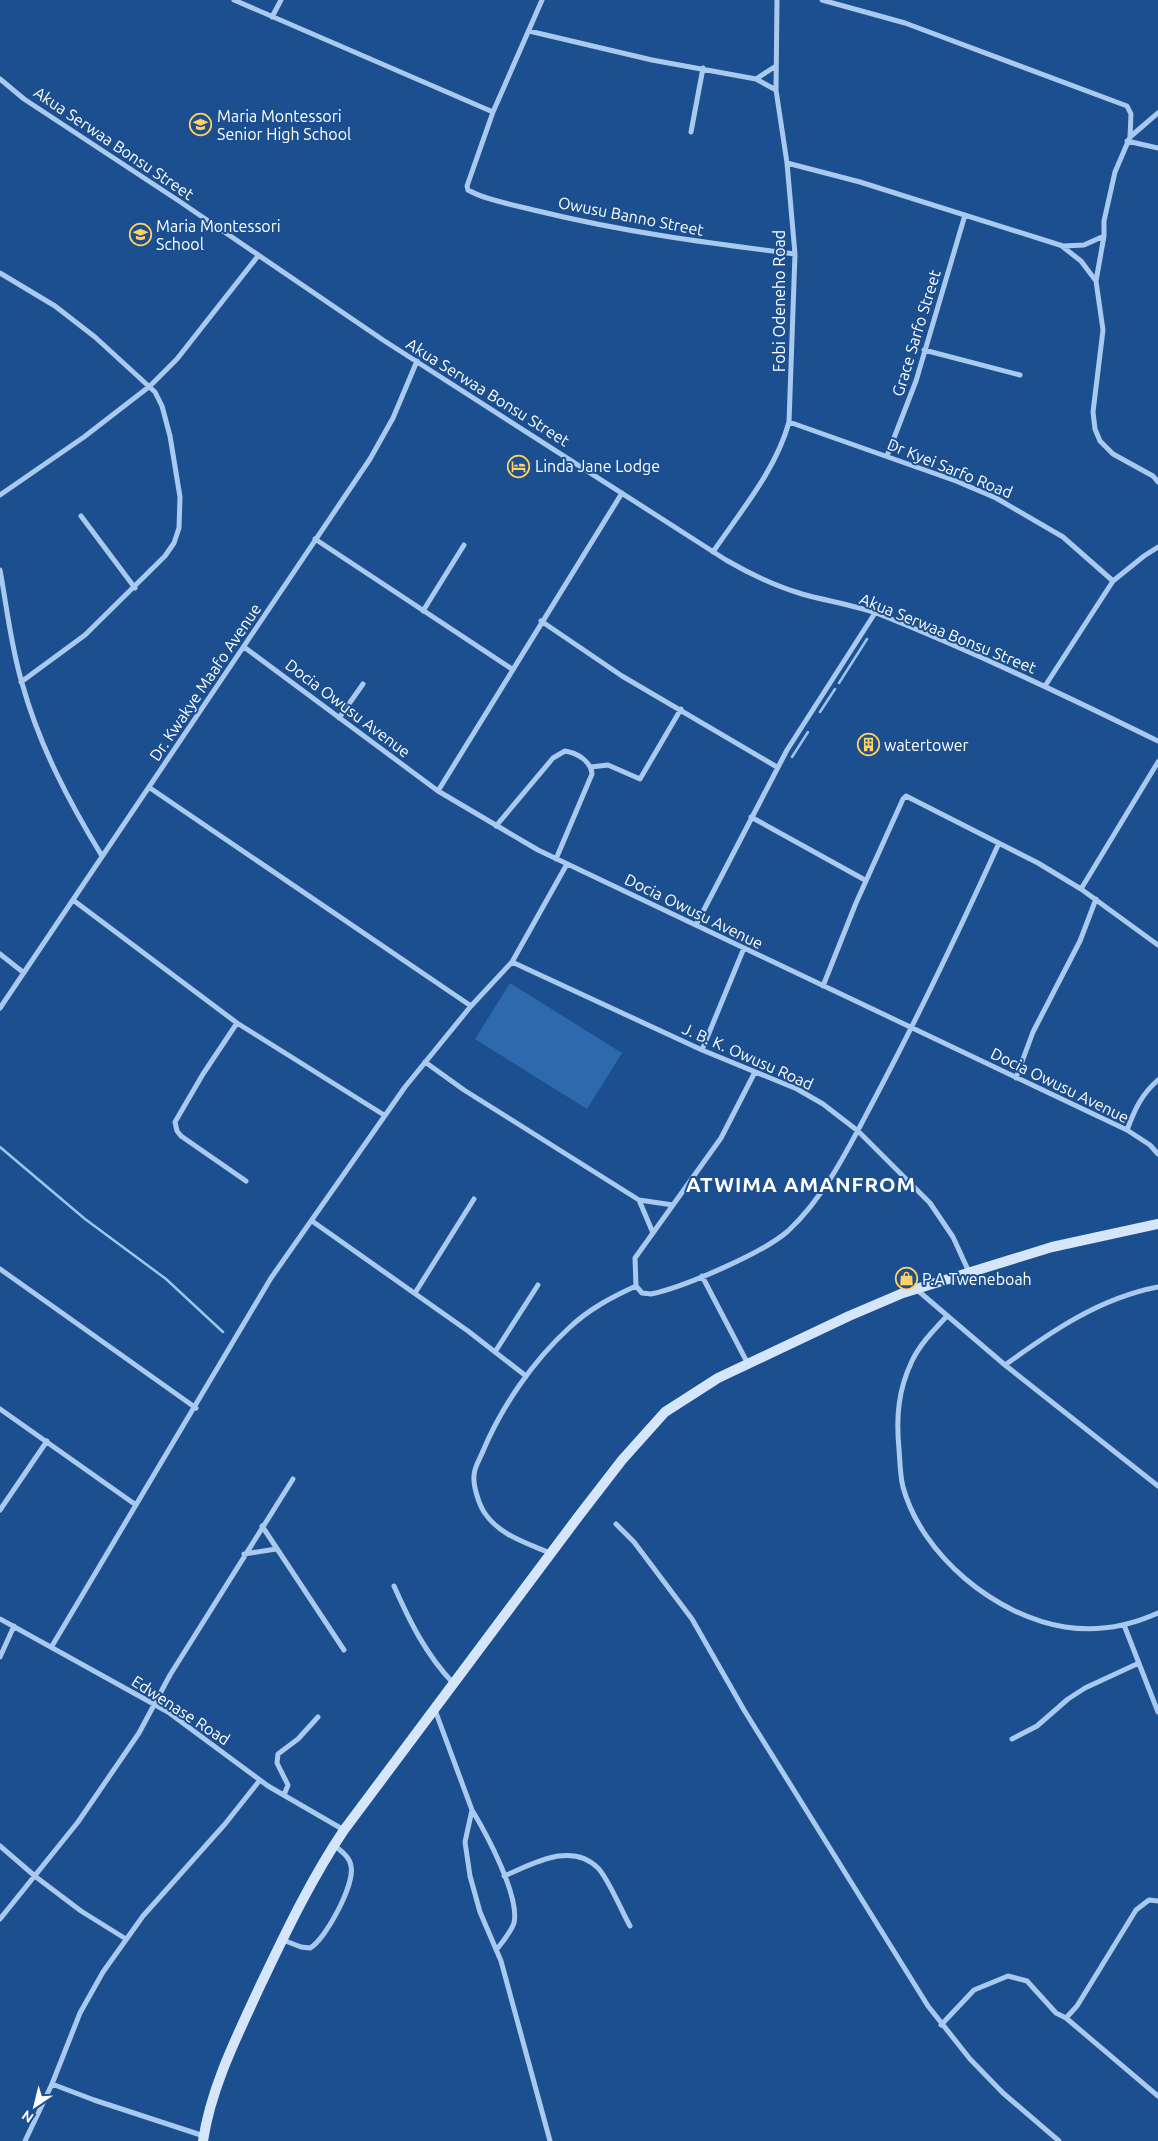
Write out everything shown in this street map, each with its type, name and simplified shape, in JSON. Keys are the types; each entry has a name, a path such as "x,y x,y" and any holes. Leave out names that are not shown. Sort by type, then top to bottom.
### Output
{"street":[{"path":"234,0 493,112 542,0"},
{"path":"272,17 281,0"},
{"name":"Fobi Odeneho Road","path":"713,552 773,462 781,447 789,422 795,254 786,163 776,90 777,0"},
{"path":"822,0 905,23 1127,106 1131,114 1128,139 1115,172 1104,221 1104,236 1096,281 1103,330 1094,412 1095,429 1100,441 1113,454 1154,476 1158,482"},
{"path":"529,31 652,60 756,79 776,90"},
{"path":"756,79 776,66"},
{"path":"691,132 703,68"},
{"name":"Akua Serwaa Bonsu Street","path":"0,79 24,99 417,361 713,552 752,575 799,593 876,613 1045,686 1158,741"},
{"name":"Owusu Banno Street","path":"493,112 467,188 470,191 524,208 597,225 692,241 795,254"},
{"path":"1128,139 1158,113"},
{"path":"1128,139 1158,148"},
{"path":"786,163 860,182 1063,246 1084,245 1104,236"},
{"name":"Grace Sarfo Street","path":"887,456 916,381 965,215"},
{"path":"1063,246 1081,261 1096,281"},
{"path":"1,492 84,437 150,386 176,359 258,256"},
{"path":"0,273 55,306 94,337 156,392 170,436 180,497 181,516 174,543 165,556 84,636 21,682"},
{"path":"924,350 1020,375"},
{"name":"Dr. Kwakye Maafo Avenue","path":"0,1008 150,788 378,446 393,418 417,361"},
{"name":"Dr Kyei Sarfo Road","path":"789,422 956,481 1019,510 1063,537 1112,581"},
{"path":"438,791 541,621 622,493"},
{"path":"81,516 134,588"},
{"path":"315,539 512,670"},
{"path":"423,611 464,545"},
{"path":"1045,686 1112,581 1158,547"},
{"path":"0,570 21,682 34,720 64,790 102,856"},
{"path":"696,925 777,767 876,613"},
{"path":"541,621 622,676 777,767"},
{"name":"Docia Owusu Avenue","path":"244,647 438,791 496,826 556,859 1127,1130 1150,1145 1158,1154"},
{"path":"339,718 363,684"},
{"path":"591,767 603,764 637,779 643,777 681,709"},
{"path":"496,826 559,753 571,752 591,767"},
{"path":"1081,889 1158,762"},
{"path":"556,859 590,779 591,767"},
{"path":"150,788 471,1006"},
{"path":"824,986 865,880 902,799 906,796 1038,863 1096,899 1158,945"},
{"path":"751,817 865,880"},
{"path":"755,1072 721,1138 634,1260 636,1286 642,1293 651,1294 702,1276 763,1248 788,1231 814,1201 858,1131 912,1028 998,843"},
{"path":"52,1646 196,1408 256,1302 384,1115 471,1006 512,962 567,864"},
{"path":"1016,1078 1033,1032 1080,941 1096,899"},
{"path":"73,900 238,1023 384,1115"},
{"path":"702,1050 744,948"},
{"path":"0,954 24,973"},
{"name":"J. B. K. Owusu Road","path":"512,962 702,1050 804,1093 858,1131 930,1203 954,1237 969,1272"},
{"path":"238,1023 203,1074 175,1122 181,1136 246,1181"},
{"path":"425,1062 464,1090 639,1200 673,1205"},
{"path":"1127,1130 1136,1104 1158,1080"},
{"path":"415,1294 474,1199"},
{"path":"639,1200 653,1233"},
{"path":"312,1221 526,1376"},
{"path":"52,2084 204,2138 217,2090 241,2027 283,1940 321,1866 334,1845 550,1553 657,1418 693,1393 748,1364 849,1316 916,1289 1052,1247 1158,1224"},
{"path":"0,1269 196,1408"},
{"path":"702,1276 748,1364"},
{"path":"495,1352 538,1285"},
{"path":"550,1553 513,1538 497,1528 484,1512 473,1478 487,1443 526,1376 570,1327 592,1308 636,1286"},
{"path":"1005,1365 1063,1325 1089,1310 1143,1290 1158,1287"},
{"path":"916,1289 1005,1365 1158,1486"},
{"path":"947,1316 927,1338 912,1359 898,1408 897,1429 902,1485 919,1523 935,1548 957,1572 979,1589 1000,1602 1036,1619 1066,1627 1084,1629 1124,1625 1158,1614"},
{"path":"0,1409 136,1505"},
{"path":"0,1510 47,1441"},
{"path":"0,1919 36,1877 78,1822 136,1737 154,1703 244,1554 293,1479"},
{"path":"616,1524 634,1542 692,1619 829,1848 941,2025 1003,2093 1059,2141"},
{"path":"262,1526 344,1650"},
{"path":"244,1554 276,1549"},
{"path":"394,1586 427,1651 454,1684"},
{"name":"Edwenase Road","path":"0,1619 154,1703 260,1780 344,1830"},
{"path":"1124,1625 1158,1712"},
{"path":"0,1657 14,1626"},
{"path":"1012,1739 1037,1726 1068,1699 1085,1688 1139,1662"},
{"path":"435,1709 472,1810 491,1844 504,1876 514,1920 511,1929 497,1949"},
{"path":"284,1795 288,1785 277,1763 278,1754 298,1739 318,1718"},
{"path":"25,2141 52,2084 80,2013 126,1939 260,1780"},
{"path":"472,1810 465,1836 465,1849 478,1906 497,1949 550,2141"},
{"path":"283,1940 301,1947 314,1945 340,1906 350,1882 352,1867 345,1855 334,1845"},
{"path":"0,1846 36,1877 81,1911 126,1939"},
{"path":"504,1876 561,1855 588,1861 599,1868 630,1926"},
{"path":"1066,2018 1077,2006 1136,1910 1149,1900 1158,1901"},
{"path":"941,2025 974,1990 1008,1976 1027,1980 1056,2013 1066,2018 1158,2096"}],"shaded area":[{"path":"510,983 622,1053 587,1109 475,1039"}],"waterway":[{"path":"839,683 867,639"},
{"path":"820,712 835,689"},
{"path":"792,757 808,732"},
{"path":"0,1147 85,1219 166,1279 223,1332"}],"place":[{"name":"Maria Montessori Senior High School","path":"201,125"},
{"name":"Maria Montessori School","path":"140,235"},
{"name":"Linda Jane Lodge","path":"519,466"},
{"name":"watertower","path":"868,745"},
{"name":"P.A Tweneboah","path":"906,1279"}],"district":[{"name":"ATWIMA AMANFROM","path":"801,1184"}]}
